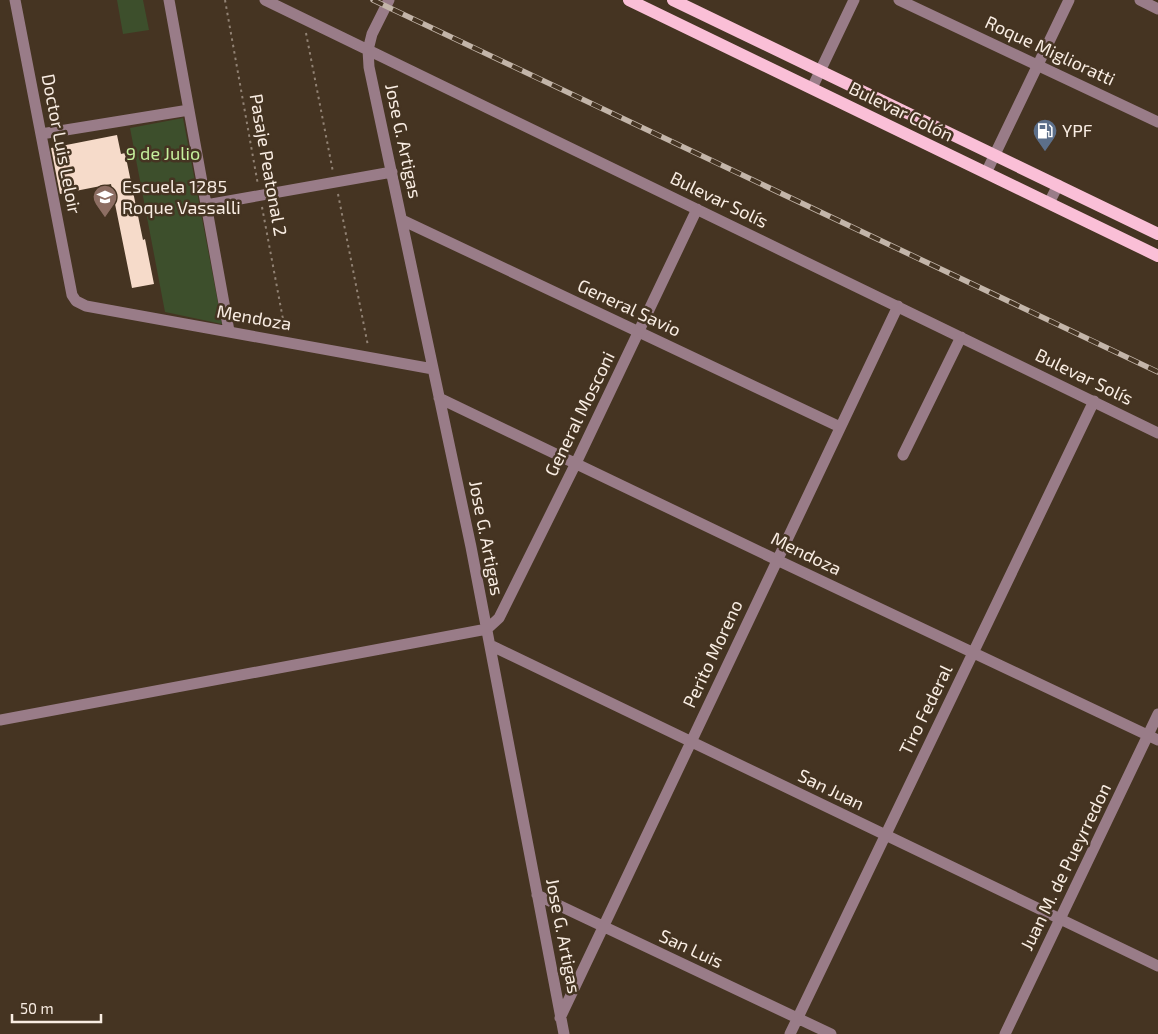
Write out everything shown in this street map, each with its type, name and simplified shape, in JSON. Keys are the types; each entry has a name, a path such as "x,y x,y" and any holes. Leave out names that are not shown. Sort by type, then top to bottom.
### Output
{"main road":[{"name":"Bulevar Colón","path":"629,0 1158,255"},
{"name":"Bulevar Colón","path":"673,0 1158,234"}],"street":[{"name":"Doctor Luis Leloir","path":"15,0 72,295"},
{"path":"169,0 229,331"},
{"name":"Bulevar Solís","path":"265,0 1158,433"},
{"path":"368,50 372,34 389,0"},
{"path":"812,88 854,0"},
{"name":"Roque Miglioratti","path":"899,0 1158,122"},
{"path":"986,173 1069,0"},
{"path":"1140,0 1158,9"},
{"name":"Jose G. Artigas","path":"368,50 369,67 471,547 564,1034"},
{"path":"41,134 189,110"},
{"path":"206,206 392,172"},
{"path":"1049,203 1058,185"},
{"name":"General Mosconi","path":"487,629 499,618 576,464 697,209"},
{"name":"General Savio","path":"402,220 840,428"},
{"name":"Mendoza","path":"72,295 76,301 86,306 433,369"},
{"name":"Perito Moreno","path":"560,1018 898,306"},
{"path":"902,455 961,337"},
{"name":"Mendoza","path":"439,398 1153,738"},
{"name":"Tiro Federal","path":"790,1034 1094,401"},
{"path":"0,720 487,629"},
{"name":"San Juan","path":"490,645 1158,966"},
{"name":"Juan M. de Pueyrredon","path":"1005,1034 1060,919 1153,738 1158,714"},
{"name":"San Luis","path":"537,894 831,1034"}],"path":[{"name":"Pasaje Peatonal 2","path":"225,0 286,334"},
{"path":"306,33 369,348"}],"green space":[{"path":"117,0 143,0 149,30 123,34"},
{"name":"9 de Julio","path":"183,118 222,324 165,312 130,128"}],"building":[{"path":"117,135 121,154 125,153 154,284 132,288 111,184 60,194 51,148"}],"railway":[{"path":"373,0 1158,372"}],"place":[{"name":"YPF","path":"1045,152"},
{"name":"Escuela 1285 Roque Vassalli","path":"105,218"}]}
